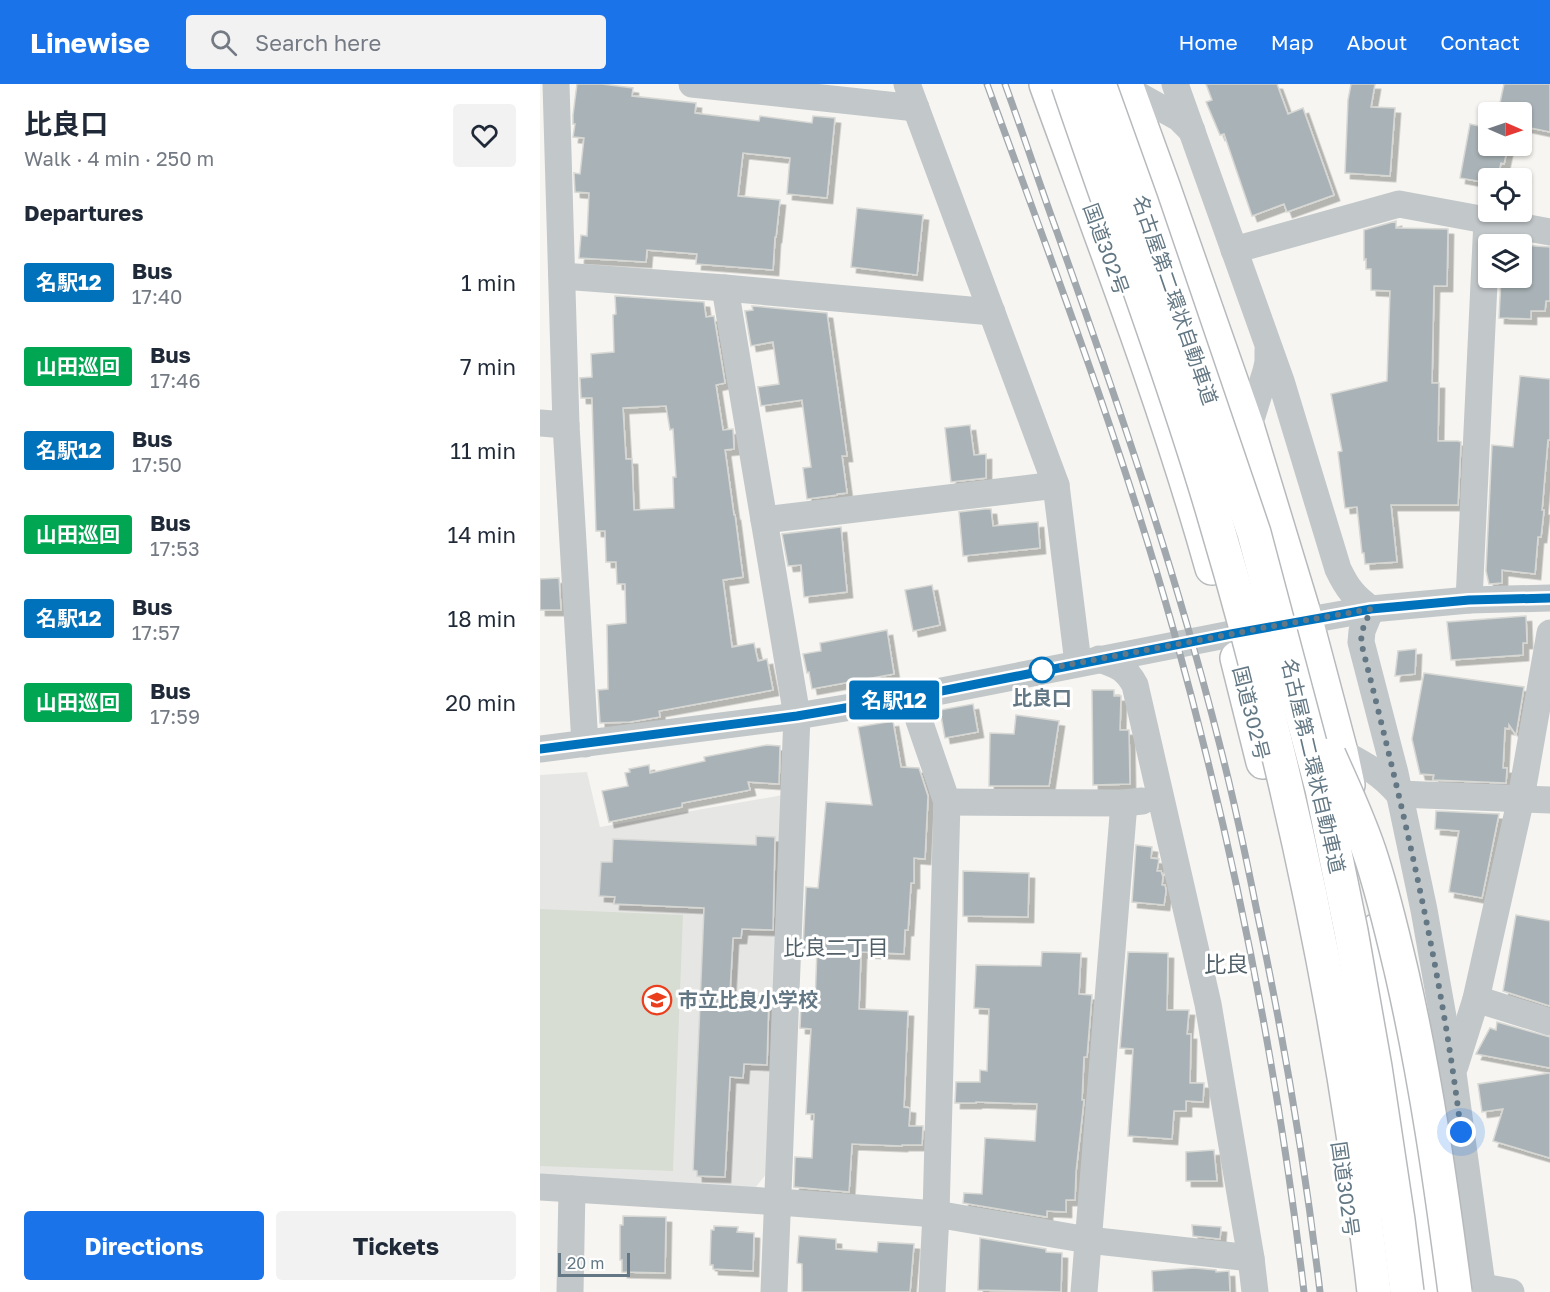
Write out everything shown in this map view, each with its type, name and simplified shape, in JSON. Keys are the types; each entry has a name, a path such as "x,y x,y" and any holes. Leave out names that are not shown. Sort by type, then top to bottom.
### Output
{"highway":[{"name":"国道302号","path":"1046,84 1142,347 1206,547 1231,634 1267,776 1298,916 1340,1151 1358,1292"},
{"name":"名古屋第二環状自動車道","path":"1068,84 1165,363 1209,498 1256,663 1316,918 1364,1204 1374,1292"},
{"name":"名古屋第二環状自動車道","path":"1117,86 1145,212 1254,533 1322,789 1351,930 1375,1067 1407,1292"},
{"path":"1117,86 1163,186 1248,429 1306,620 1341,752 1368,884 1414,1129 1437,1292"},
{"path":"1290,666 1346,793 1372,859 1393,935 1412,1020 1442,1195 1474,1290"}],"street":[{"path":"556,84 562,276 553,424 585,744"},
{"path":"692,84 911,96 1056,485 1089,661"},
{"path":"1175,84 1281,381 1338,569 1356,599 1371,609"},
{"path":"1117,86 1179,118 1192,131"},
{"path":"1234,250 1399,204 1478,218"},
{"path":"1469,600 1487,222"},
{"path":"1498,222 1550,231"},
{"path":"562,276 992,312"},
{"path":"725,288 797,716 774,1292"},
{"path":"1248,429 1268,362 1268,346"},
{"path":"764,520 1056,485"},
{"path":"540,749 797,716 911,697 1089,661 1371,609 1469,600 1550,598"},
{"path":"1371,609 1362,631 1361,642 1399,794 1424,910 1453,1073 1474,1290 1510,1292"},
{"path":"1453,1073 1476,999 1521,798 1550,633"},
{"path":"1089,661 1118,665 1131,677 1135,685 1208,1004 1255,1292"},
{"path":"911,697 947,802 932,1292"},
{"path":"1341,752 1377,772 1399,794 1550,800"},
{"path":"947,802 1124,802 1162,799"},
{"path":"1084,1292 1124,802"},
{"path":"1476,999 1550,1022"},
{"path":"540,1187 936,1214 1088,1240 1251,1257"},
{"path":"570,1292 572,1189"}],"shaded area":[{"name":"市立比良小学校","path":"587,772 600,827 783,795 767,1173 755,1188 540,1175 540,775"},
{"path":"540,909 683,915 673,1171 540,1166"}],"building":[{"path":"577,84 633,88 632,96 696,103 695,113 759,121 760,116 812,123 813,116 835,118 827,198 787,194 790,158 743,153 738,196 780,200 773,270 696,264 697,254 647,250 646,262 579,258 581,235 587,236 589,193 575,192 574,173 580,174 584,138 573,137"},
{"path":"1206,84 1277,84 1288,114 1303,108 1334,195 1287,212 1284,204 1252,216 1224,134 1220,135 1206,102 1212,100"},
{"path":"1351,84 1375,84 1371,107 1395,108 1390,176 1345,173 1348,100"},
{"path":"1504,84 1550,84 1550,132 1532,128 1532,102 1500,102"},
{"path":"1470,124 1478,126 1478,156 1506,156 1504,164 1501,163 1500,168 1478,168 1478,181 1460,178"},
{"path":"857,208 923,215 917,275 851,267"},
{"path":"1396,221 1396,228 1448,229 1447,286 1434,286 1432,383 1439,383 1438,441 1461,442 1458,505 1391,505 1397,562 1365,564 1357,507 1345,508 1338,452 1342,451 1331,394 1387,381 1390,291 1371,290 1371,269 1366,269 1366,259 1364,260 1364,230"},
{"path":"1532,246 1550,247 1550,301 1546,301 1545,311 1531,311 1531,319 1499,318 1500,288 1532,288"},
{"path":"615,296 704,302 706,317 714,316 725,383 716,385 723,430 733,429 734,449 725,450 743,577 723,580 732,647 754,643 758,661 767,659 773,690 659,711 660,717 630,722 600,723 598,690 608,689 607,625 626,623 625,584 617,584 616,562 606,562 605,531 596,531 592,398 581,398 580,378 592,377 591,354 614,352 613,315 616,314","holes":["666,406 670,430 673,429 676,477 673,477 674,508 634,510 632,459 626,459 623,408"]},
{"path":"752,306 827,313 847,456 842,456 847,493 807,499 803,468 811,467 802,400 761,406 758,387 779,384 773,342 751,346 745,311 753,310"},
{"path":"1520,376 1550,379 1550,440 1548,440 1541,537 1538,537 1535,574 1502,570 1502,583 1489,584 1486,571 1492,445 1513,447"},
{"path":"970,425 974,455 986,454 986,478 951,482 945,428"},
{"path":"991,509 993,526 1038,522 1040,548 963,556 959,512"},
{"path":"841,527 847,592 804,597 801,565 788,566 782,534"},
{"path":"559,578 561,610 540,610 540,579"},
{"path":"932,585 940,625 913,631 905,590"},
{"path":"1526,616 1527,643 1523,643 1523,655 1451,660 1447,622"},
{"path":"887,630 894,674 812,689 803,654 821,651 820,643"},
{"path":"1416,649 1415,674 1395,676 1398,651"},
{"path":"1424,673 1524,687 1516,735 1509,725 1509,729 1505,728 1503,768 1507,768 1506,783 1433,780 1434,775 1420,774 1412,739"},
{"path":"1092,690 1114,690 1114,696 1121,696 1120,730 1129,730 1130,784 1093,785"},
{"path":"973,704 978,732 945,738 940,710"},
{"path":"1016,715 1059,721 1049,786 989,786 990,733 1014,734"},
{"path":"893,721 901,767 919,768 928,796 925,859 914,858 914,883 911,883 904,954 861,952 859,1009 908,1011 904,1107 910,1108 909,1126 923,1126 922,1145 852,1144 849,1192 794,1187 795,1157 812,1158 814,1114 806,1114 811,1029 800,1028 801,1003 815,1004 817,949 803,949 806,887 818,888 826,802 872,805 858,727"},
{"path":"767,745 780,746 779,784 748,782 750,790 682,803 682,807 609,822 602,791 628,786 625,773 630,772 629,769 649,765 650,773 705,761 704,757"},
{"path":"1436,811 1499,814 1482,898 1449,892 1459,831 1435,829"},
{"path":"756,836 775,837 773,930 742,929 741,938 733,938 730,993 769,995 767,1065 744,1064 743,1078 730,1077 725,1177 697,1176 697,1171 693,1170 704,908 614,904 615,897 599,896 601,862 612,862 613,839 756,845"},
{"path":"1136,845 1152,847 1151,858 1159,859 1157,871 1161,871 1162,885 1165,885 1166,891 1164,905 1132,902"},
{"path":"963,871 1029,873 1028,917 963,916"},
{"path":"1516,915 1550,921 1550,1006 1503,991"},
{"path":"1042,952 1081,953 1079,994 1092,995 1087,1057 1084,1057 1082,1100 1084,1100 1075,1200 1066,1200 1066,1212 1047,1211 1047,1217 963,1203 964,1193 982,1194 985,1138 1035,1141 1037,1104 955,1103 956,1082 980,1082 980,1070 987,1071 989,1009 974,1008 976,965 1041,966"},
{"path":"1128,952 1168,953 1167,1010 1189,1010 1187,1034 1191,1034 1190,1083 1204,1083 1203,1102 1186,1101 1186,1111 1174,1111 1172,1139 1128,1136 1133,1049 1120,1048"},
{"path":"1497,1022 1550,1037 1550,1068 1476,1054 1490,1028 1496,1030"},
{"path":"1550,1073 1550,1158 1493,1141 1503,1109 1482,1112 1478,1084"},
{"path":"1214,1150 1217,1181 1186,1181 1186,1152"},
{"path":"623,1216 666,1217 665,1273 622,1272 620,1225 623,1225"},
{"path":"1192,1225 1221,1227 1220,1239 1193,1236"},
{"path":"714,1226 738,1227 737,1232 754,1233 753,1271 713,1269 713,1265 710,1265 711,1230 714,1230"},
{"path":"799,1236 836,1239 836,1249 877,1252 878,1242 914,1244 910,1292 802,1292 802,1264 797,1263"},
{"path":"980,1238 1046,1249 1046,1252 1062,1253 1061,1292 978,1290"},
{"path":"1194,1268 1216,1270 1216,1272 1229,1271 1230,1292 1153,1292 1152,1271"}],"railway":[{"path":"987,84 1132,493 1154,562 1196,713 1252,959 1281,1125 1304,1292"},
{"path":"1005,84 1144,485 1184,613 1219,742 1248,866 1284,1051 1320,1292"}],"bus line":[{"name":"名駅12","path":"540,749 797,716 911,697 1078,663 1371,609 1469,600 1550,598"}],"place":[{"name":"比良口","path":"1042,670"},
{"name":"市立比良小学校","path":"657,1000"}],"district":[{"name":"比良二丁目","path":"836,948"},
{"name":"比良","path":"1226,964"}],"route":[{"path":"1042,670 1036,671 1371,609 1365,621 1361,642 1395,773 1424,910 1445,1022 1461,1132"}]}
